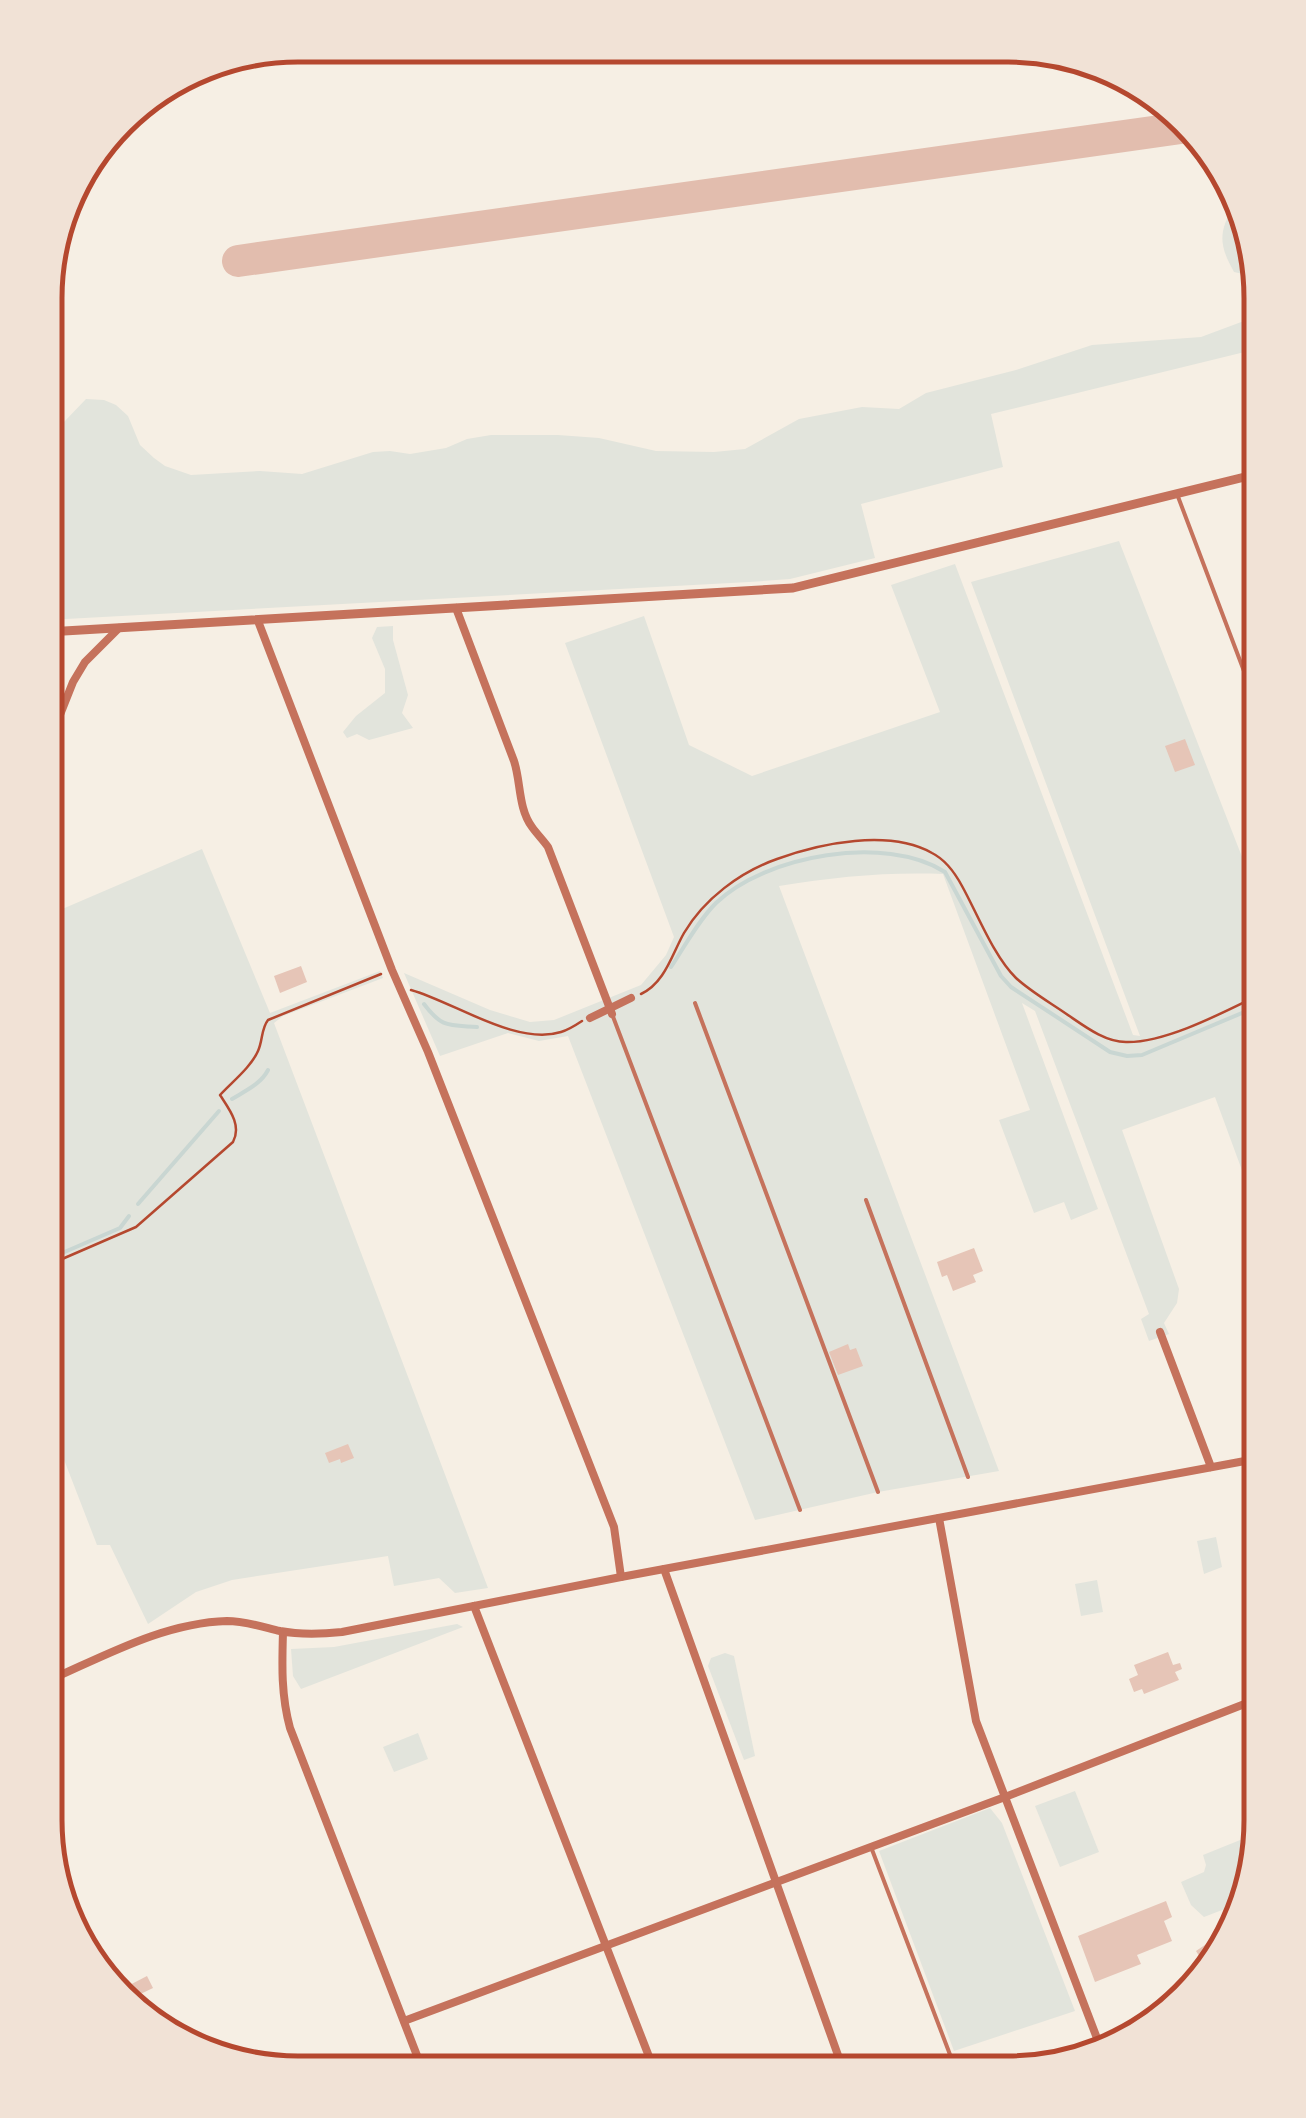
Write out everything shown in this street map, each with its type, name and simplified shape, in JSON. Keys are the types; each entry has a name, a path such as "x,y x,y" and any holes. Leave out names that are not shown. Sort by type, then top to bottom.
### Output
{"street":[{"path":"62,631 792,588 1244,477"},
{"path":"456,608 520,778 520,798 530,826 548,847 611,1010"},
{"path":"258,621 614,1527 621,1577"},
{"path":"62,710 86,662 120,628"},
{"path":"590,1018 631,998"},
{"path":"1160,1332 1211,1468"},
{"path":"62,1674 132,1643 199,1624 231,1621 283,1632 342,1632 1243,1461"},
{"path":"939,1518 976,1721 1097,2038"},
{"path":"664,1569 838,2056"},
{"path":"474,1606 650,2056"},
{"path":"283,1632 281,1674 290,1728 417,2056"},
{"path":"404,2021 1243,1705"}],"lane":[{"path":"1177,494 1244,670"},
{"path":"696,1003 878,1492"},
{"path":"611,1010 800,1510"},
{"path":"866,1200 968,1477"},
{"path":"871,1847 951,2056"}],"path":[{"path":"631,998 651,989 685,931 711,900 744,873 778,858 852,841 884,841 914,845 950,866 1015,977 1078,1022 1115,1041 1158,1038 1244,1003"},
{"path":"62,1259 136,1227 233,1142 236,1123 220,1094 257,1054 268,1020 381,974"},
{"path":"415,990 502,1027 538,1034 560,1032 590,1018"}],"shaded area":[{"path":"1228,216 1242,274 1234,272 1225,254 1223,231"},
{"path":"1244,321 1244,352 991,414 1003,467 861,504 875,558 790,579 62,619 62,423 86,399 116,405 128,416 140,445 165,466 191,475 260,471 302,474 373,452 410,454 491,435 599,438 656,451 714,452 745,449 799,419 862,407 899,409 926,393 1092,345 1201,337"},
{"path":"1119,541 1244,861 1243,1174 1215,1097 1122,1130 1179,1289 1177,1303 1164,1323 1169,1334 1149,1341 1141,1319 1149,1314 1035,1011 1022,1003 1098,1209 1071,1220 1064,1202 1034,1213 999,1120 1030,1110 943,874 860,876 779,886 999,1471 878,1492 755,1520 568,1036 539,1041 508,1033 440,1056 404,973 490,1010 530,1022 554,1020 641,985 666,955 674,937 565,643 644,616 689,745 752,776 940,712 891,585 955,564 1133,1035 1140,1036 971,582"},
{"path":"393,626 408,695 402,713 413,728 369,740 357,734 347,738 343,732 356,716 385,693 385,669 372,638 377,627"},
{"path":"202,849 270,1013 380,971 383,978 283,1016 274,1023 488,1588 455,1593 439,1578 394,1586 388,1556 232,1580 196,1592 148,1624 110,1545 97,1545 62,1454 62,909"},
{"path":"1216,1537 1222,1567 1204,1574 1197,1541"},
{"path":"1097,1580 1103,1612 1081,1616 1075,1584"},
{"path":"457,1624 463,1627 301,1689 293,1676 291,1649 334,1647"},
{"path":"725,1653 734,1656 755,1756 744,1760 708,1666 711,1658"},
{"path":"418,1733 428,1759 394,1772 383,1747"},
{"path":"1075,1791 1099,1852 1060,1867 1035,1806"},
{"path":"990,1808 1002,1823 1075,2011 954,2051 879,1851"},
{"path":"1242,1839 1225,1909 1204,1917 1191,1905 1181,1882 1204,1872 1203,1855"}],"building":[{"path":"1185,739 1195,765 1175,772 1165,746"},
{"path":"301,966 307,982 280,993 274,976"},
{"path":"974,1248 983,1271 973,1275 976,1282 953,1291 937,1262"},
{"path":"848,1344 850,1350 856,1348 863,1366 838,1375 829,1352"},
{"path":"348,1444 354,1458 329,1463 325,1453"},
{"path":"1168,1652 1173,1665 1180,1663 1182,1669 1175,1672 1179,1680 1144,1694 1142,1689 1134,1692 1129,1679 1138,1675 1134,1665"},
{"path":"1166,1901 1172,1917 1164,1921 1172,1941 1137,1955 1141,1964 1095,1982 1078,1936"},
{"path":"147,1976 153,1988 141,1994 131,1985"}],"waterway":[{"path":"671,967 716,903 738,886 795,862 827,855 891,854 920,860 945,872 1001,976 1011,987 1110,1052 1142,1055 1244,1012"},
{"path":"424,1004 446,1024 477,1027"},
{"path":"232,1099 257,1083 268,1070"},
{"path":"138,1204 219,1111"},
{"path":"62,1253 120,1228 129,1216"}],"taxiway":[{"path":"238,261 1171,129"}]}
